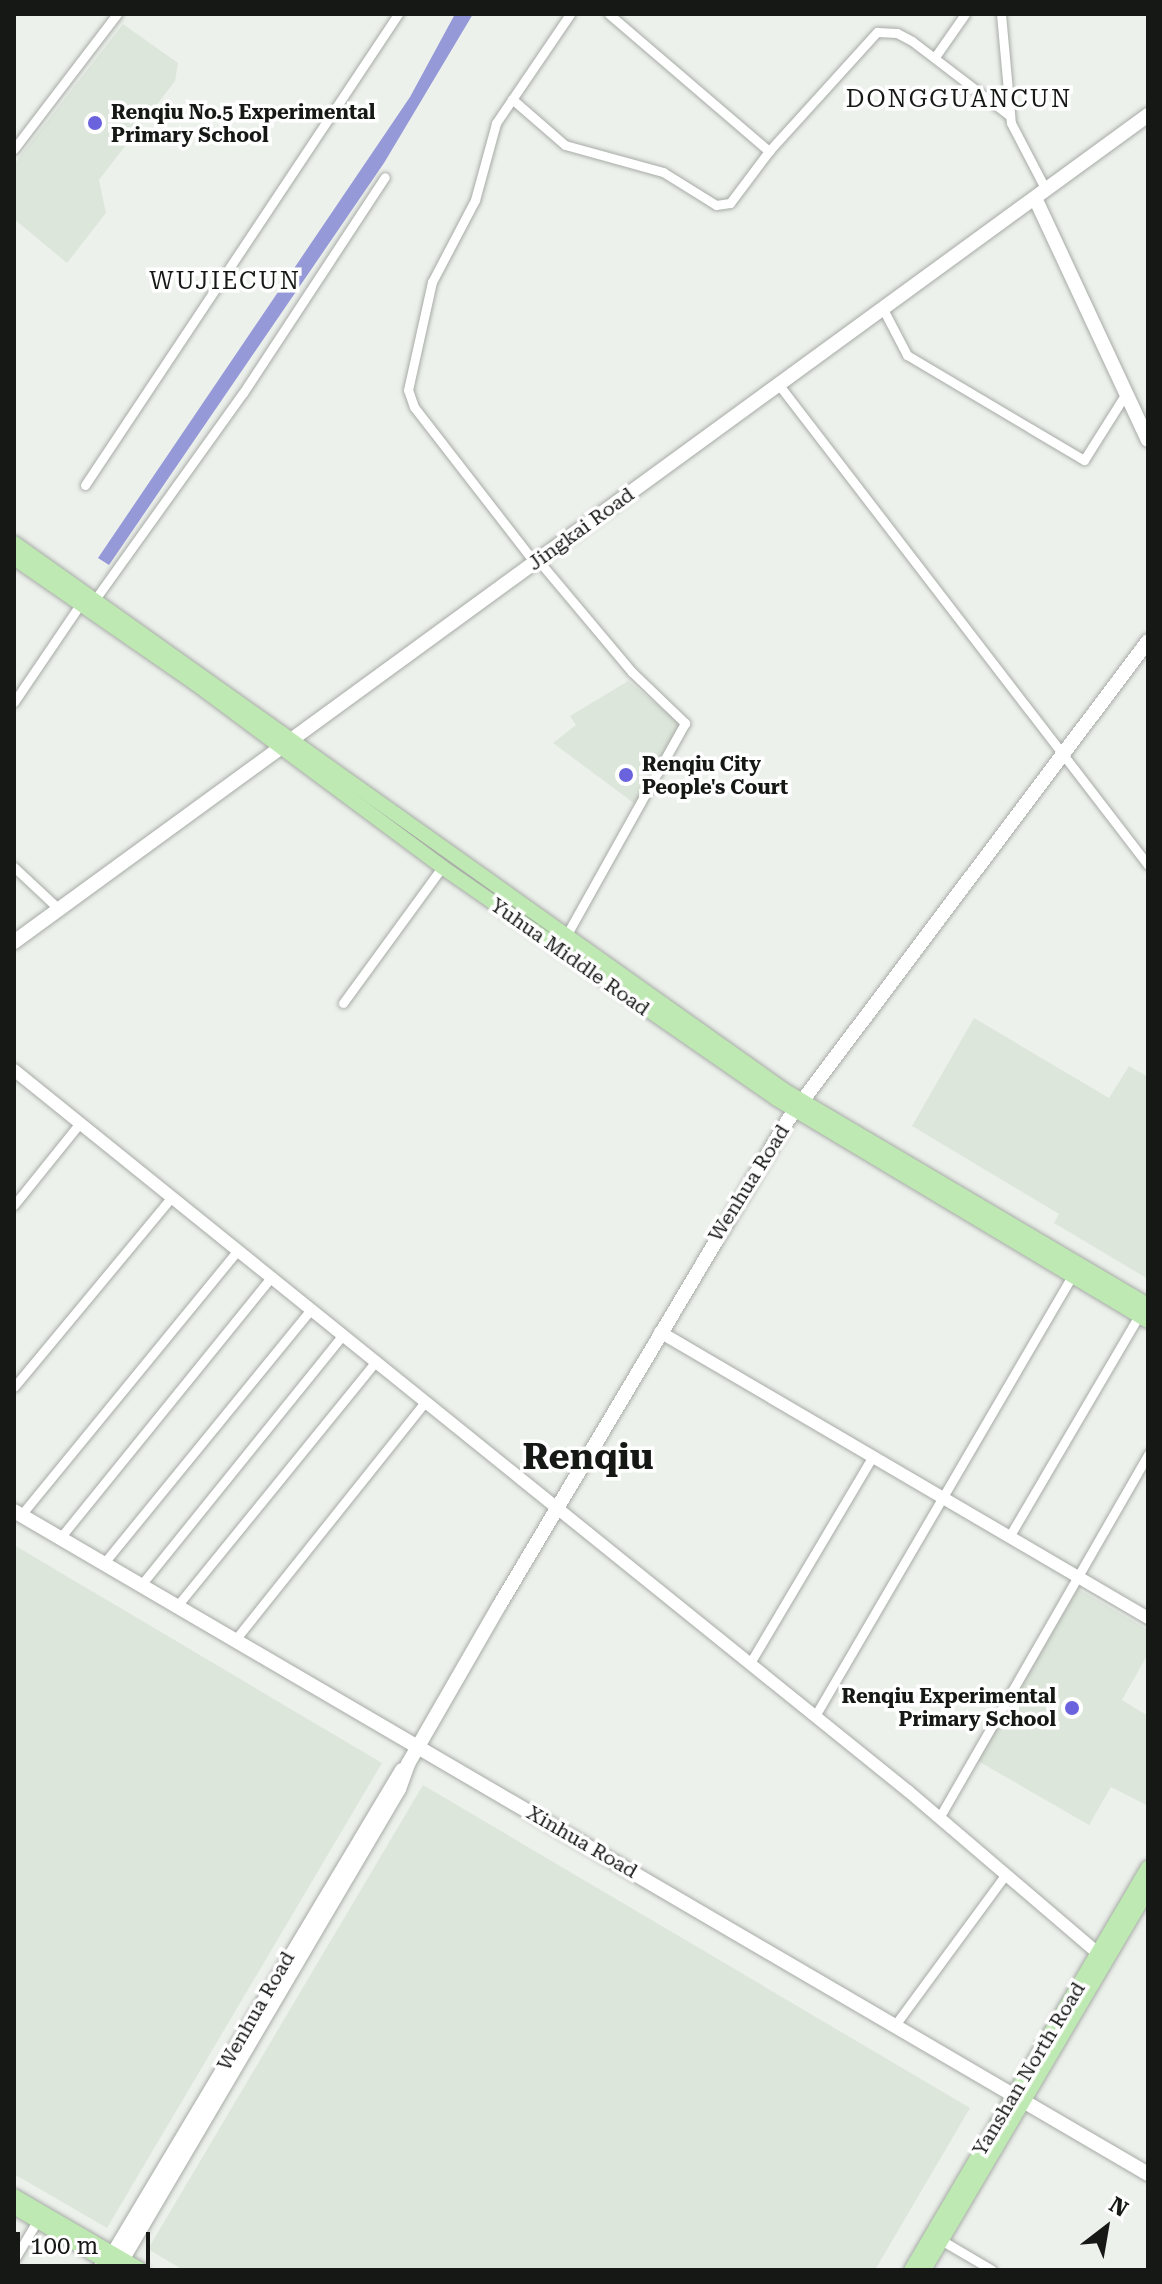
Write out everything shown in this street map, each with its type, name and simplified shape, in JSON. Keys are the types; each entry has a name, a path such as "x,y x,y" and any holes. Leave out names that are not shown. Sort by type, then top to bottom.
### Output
{"main road":[{"name":"Jingkai Road","path":"14,942 1148,115"},
{"path":"1040,194 1125,395 1148,440"},
{"name":"Yuhua Middle Road","path":"14,543 96,598 442,867 798,1106 1072,1276 1145,1314"},
{"name":"Yuhua Middle Road","path":"14,558 565,938 798,1106 1145,1314"},
{"name":"Wenhua Road","path":"112,2263 399,1789 418,1746 557,1507 798,1106 1148,641"},
{"name":"Xinhua Road","path":"17,1513 1148,2174"},
{"name":"Yanshan North Road","path":"924,2270 1148,1868"},
{"name":"Yanshan North Road","path":"911,2270 1148,1889"},
{"path":"14,2196 112,2263"},
{"path":"14,2207 112,2263 141,2270"}],"street":[{"path":"14,149 117,14"},
{"path":"85,485 398,14"},
{"path":"565,938 685,723 623,662 536,562 408,395 432,282 475,200 491,137 512,99 570,14"},
{"path":"609,14 769,151"},
{"path":"935,57 965,14"},
{"path":"1001,14 1010,116 1040,194"},
{"path":"512,99 565,145 663,172 716,205 730,203 769,151 877,32 897,33 935,57 1010,116"},
{"path":"96,598 243,393 385,177"},
{"path":"883,309 907,355 1084,460 1125,395"},
{"path":"779,385 1060,755 1148,865"},
{"path":"14,702 81,603"},
{"path":"14,867 60,910"},
{"path":"343,1003 442,867"},
{"path":"14,1070 750,1663 1098,1953"},
{"path":"14,1205 80,1123"},
{"path":"14,1387 172,1197"},
{"path":"17,1513 238,1250"},
{"path":"815,1716 1072,1276"},
{"path":"60,1538 271,1277"},
{"path":"104,1563 311,1309"},
{"path":"1009,1537 1145,1314"},
{"path":"660,1332 1148,1618"},
{"path":"141,1585 343,1335"},
{"path":"177,1606 376,1361"},
{"path":"235,1640 426,1401"},
{"path":"939,1818 1148,1454"},
{"path":"750,1663 873,1456"},
{"path":"895,2025 1005,1875"},
{"path":"14,2260 37,2221"},
{"path":"941,2240 992,2270"}],"shaded area":[{"name":"Renqiu No.5 Experimental Primary School","path":"123,24 178,63 175,81 99,180 106,213 67,263 14,219 14,164"},
{"name":"Renqiu City People's Court","path":"628,681 682,725 639,807 553,743 576,725 570,716"},
{"path":"974,1018 1109,1098 1129,1066 1148,1077 1148,1279 1054,1223 1059,1214 912,1126"},
{"path":"14,1545 382,1763 107,2228 14,2174"},
{"name":"Renqiu Experimental Primary School","path":"1078,1589 1148,1630 1148,1654 1122,1700 1148,1716 1148,1806 1111,1787 1089,1825 978,1761"},
{"path":"423,1785 970,2108 875,2270 183,2270 148,2249"}],"water":[{"path":"455,14 473,14 384,163 109,565 98,558 410,97"}],"place":[{"name":"Renqiu No.5 Experimental Primary School","path":"95,123"},
{"name":"Renqiu City People's Court","path":"626,775"},
{"name":"Renqiu Experimental Primary School","path":"1072,1708"}],"district":[{"name":"DONGGUANCUN","path":"959,100"},
{"name":"WUJIECUN","path":"225,282"},
{"name":"Renqiu","path":"588,1458"}]}
